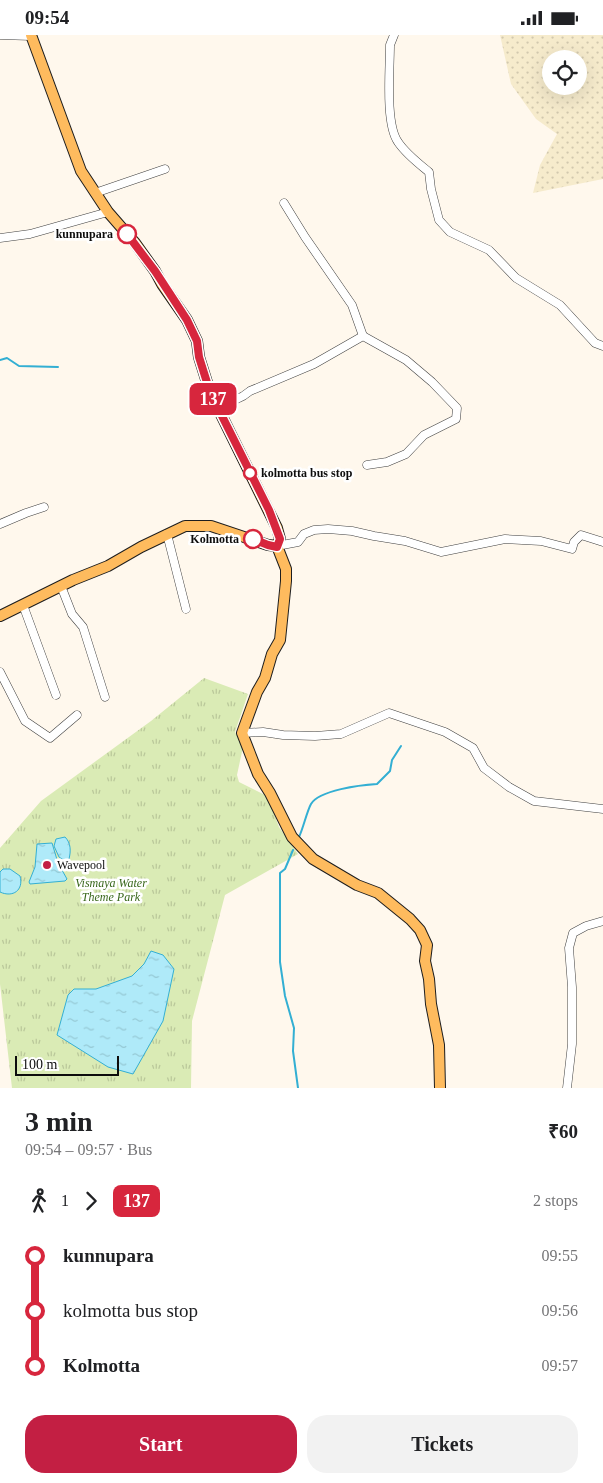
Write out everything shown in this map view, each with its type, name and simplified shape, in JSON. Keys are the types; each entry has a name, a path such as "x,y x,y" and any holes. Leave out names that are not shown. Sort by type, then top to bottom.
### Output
{"main road":[{"path":"30,35 80,171 108,213 135,243 187,320 197,341 202,366 215,404 269,510 280,539 277,547 286,569 280,640 272,655 265,678 257,692 242,733 258,775 270,793 292,837 313,859 357,885 378,893 410,919 420,930 427,945 425,961 439,1045 440,1088"},
{"path":"0,616 61,586 108,566 185,526 211,526 277,547"}],"street":[{"path":"0,35 30,35"},
{"path":"394,35 390,45 390,122 397,141 412,159 429,172 431,189 439,220 450,233 489,250 516,278 560,305 596,343 603,345"},
{"path":"95,193 165,169"},
{"path":"284,203 352,305 363,336 406,361 432,382 457,408 456,419 424,435 406,453 387,462 367,465"},
{"path":"0,238 30,234 108,213"},
{"path":"215,404 242,398 250,391 314,364 363,336"},
{"path":"0,524 44,507"},
{"path":"277,547 298,542 304,535 314,530 328,529 352,531 405,541 441,552 505,539 541,541 572,549 574,542 581,535 603,542"},
{"path":"167,534 186,609"},
{"path":"61,586 72,614 83,627 105,697"},
{"path":"22,605 56,695"},
{"path":"0,672 25,721 50,738 77,715"},
{"path":"242,733 263,732 316,736 342,734 389,713 445,732 473,748 484,768 509,787 534,801 603,809"},
{"path":"567,1088 572,1044 572,987 569,948 573,933 586,926 603,921"}],"shaded area":[{"path":"500,35 603,35 603,179 533,193 540,165 557,134 536,119 511,84"}],"green space":[{"name":"Vismaya Water Theme Park","path":"204,678 248,694 235,732 243,747 237,775 239,782 265,795 269,800 279,827 298,854 225,895 192,1021 191,1088 12,1088 0,984 0,848 41,801 151,721"}],"water":[{"path":"65,837 70,850 69,859 65,861 59,857 54,846 56,839"},
{"name":"Wavepool","path":"52,843 58,863 67,879 65,881 30,884 29,882 35,867 37,844"},
{"path":"3,869 10,869 20,876 19,889 13,893 5,894 0,892 0,872"},
{"path":"151,951 163,955 174,969 163,1021 133,1074 108,1067 57,1035 68,995 74,989 96,989 132,976 144,964"}],"waterway":[{"path":"0,360 7,358 19,366 58,367"},
{"path":"299,837 311,804 315,799 341,789 377,784 390,771 392,760 401,746"},
{"path":"293,850 285,869 280,873 280,962 285,996 294,1028 293,1051 298,1088"}],"bus line":[{"name":"137","path":"127,234 155,271 187,320 197,341 199,357 210,392 269,510 280,539 277,547 253,539"}],"place":[{"name":"kunnupara","path":"127,234"},
{"name":"kolmotta bus stop","path":"250,473"},
{"name":"Kolmotta","path":"253,539"},
{"name":"Wavepool","path":"47,865"}]}
